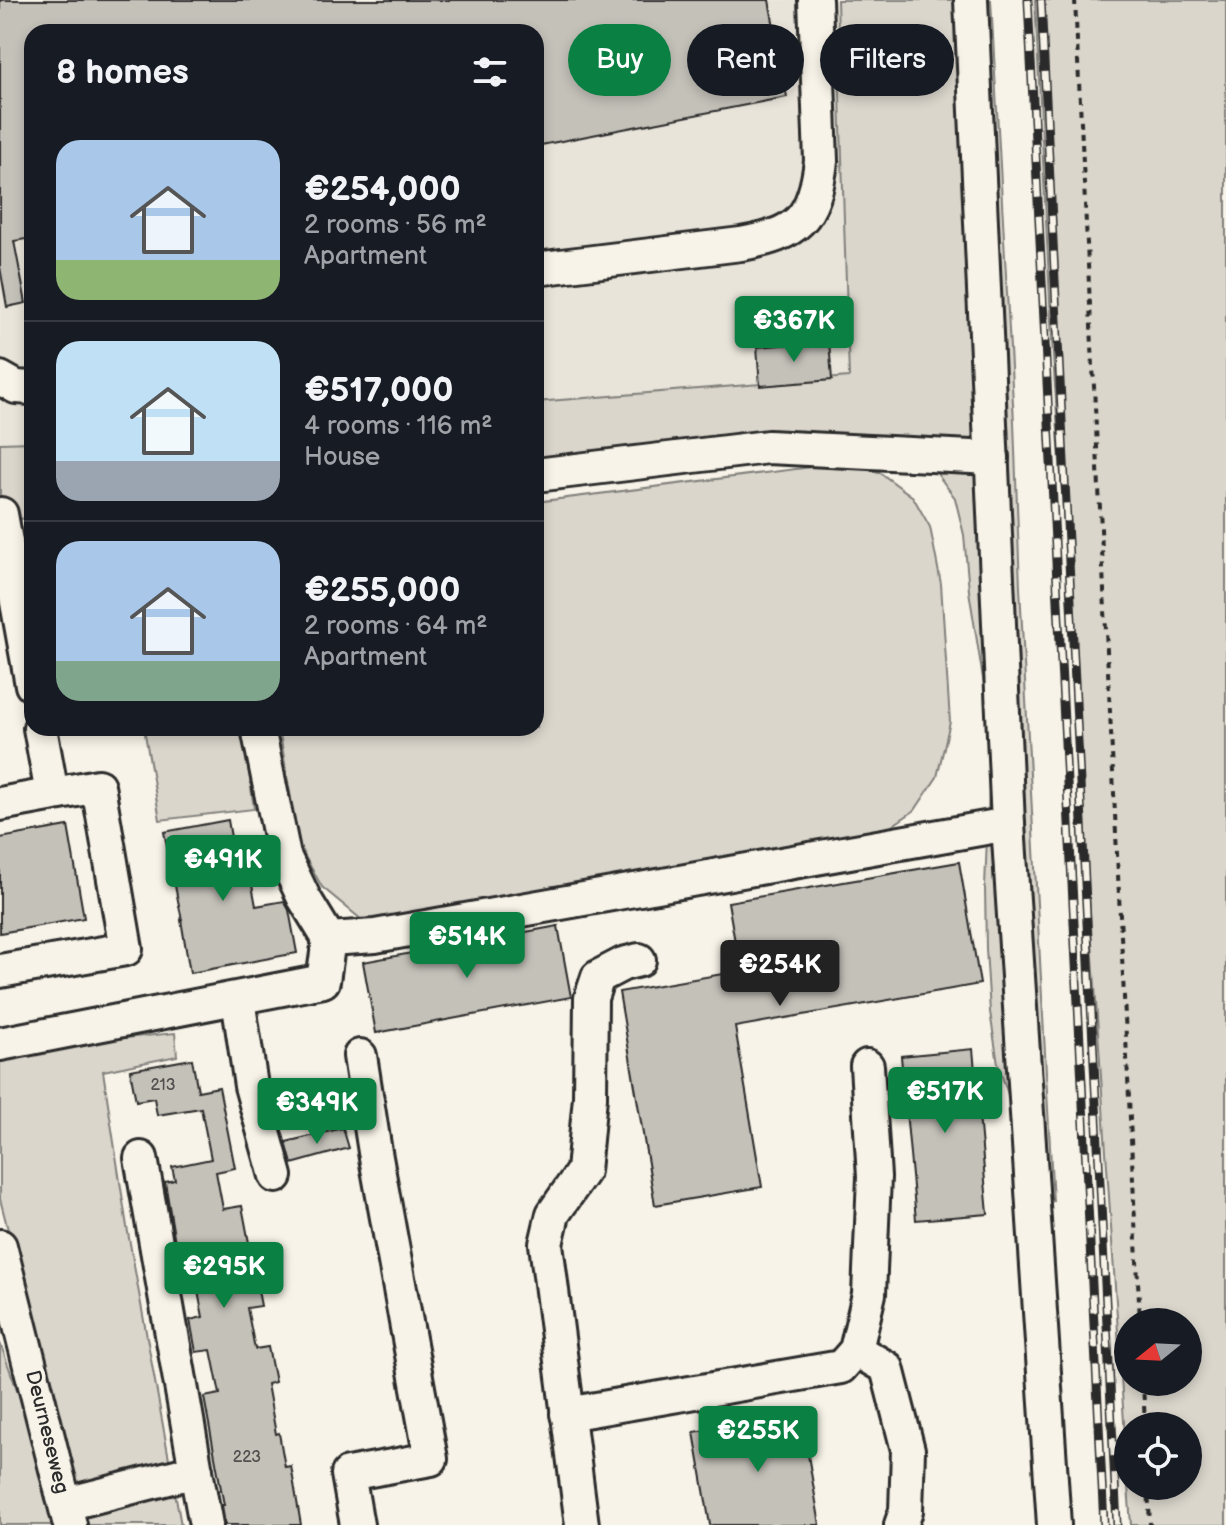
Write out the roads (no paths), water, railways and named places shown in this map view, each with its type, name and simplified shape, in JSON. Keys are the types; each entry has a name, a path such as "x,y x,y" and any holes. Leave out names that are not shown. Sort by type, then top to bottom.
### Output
{"street":[{"path":"544,268 766,240 798,224 818,187 821,161 815,0"},
{"path":"971,0 1008,824 1054,1525"},
{"path":"0,378 7,384 24,388"},
{"path":"544,474 768,447 992,458"},
{"path":"1,514 24,641"},
{"path":"41,736 52,794"},
{"path":"0,1044 323,981 329,939 304,898 284,856 260,736"},
{"path":"0,804 98,786 126,949 0,971"},
{"path":"329,939 390,933 1008,824"},
{"path":"582,1525 546,1244 553,1214 583,1171 590,1097 591,998 598,977 623,964 639,960"},
{"path":"238,999 251,1086 276,1176"},
{"path":"357,1525 348,1474 431,1459 360,1056"},
{"path":"567,1414 841,1367 856,1350 869,1294 874,1177 867,1066"},
{"path":"141,1158 206,1525"},
{"name":"Deurneseweg","path":"0,1246 68,1514"},
{"path":"856,1350 887,1368 908,1450 906,1511 901,1525"},
{"path":"68,1514 196,1471"}],"railway":[{"path":"1028,0 1104,1525"},
{"path":"1041,0 1117,1525"}]}
